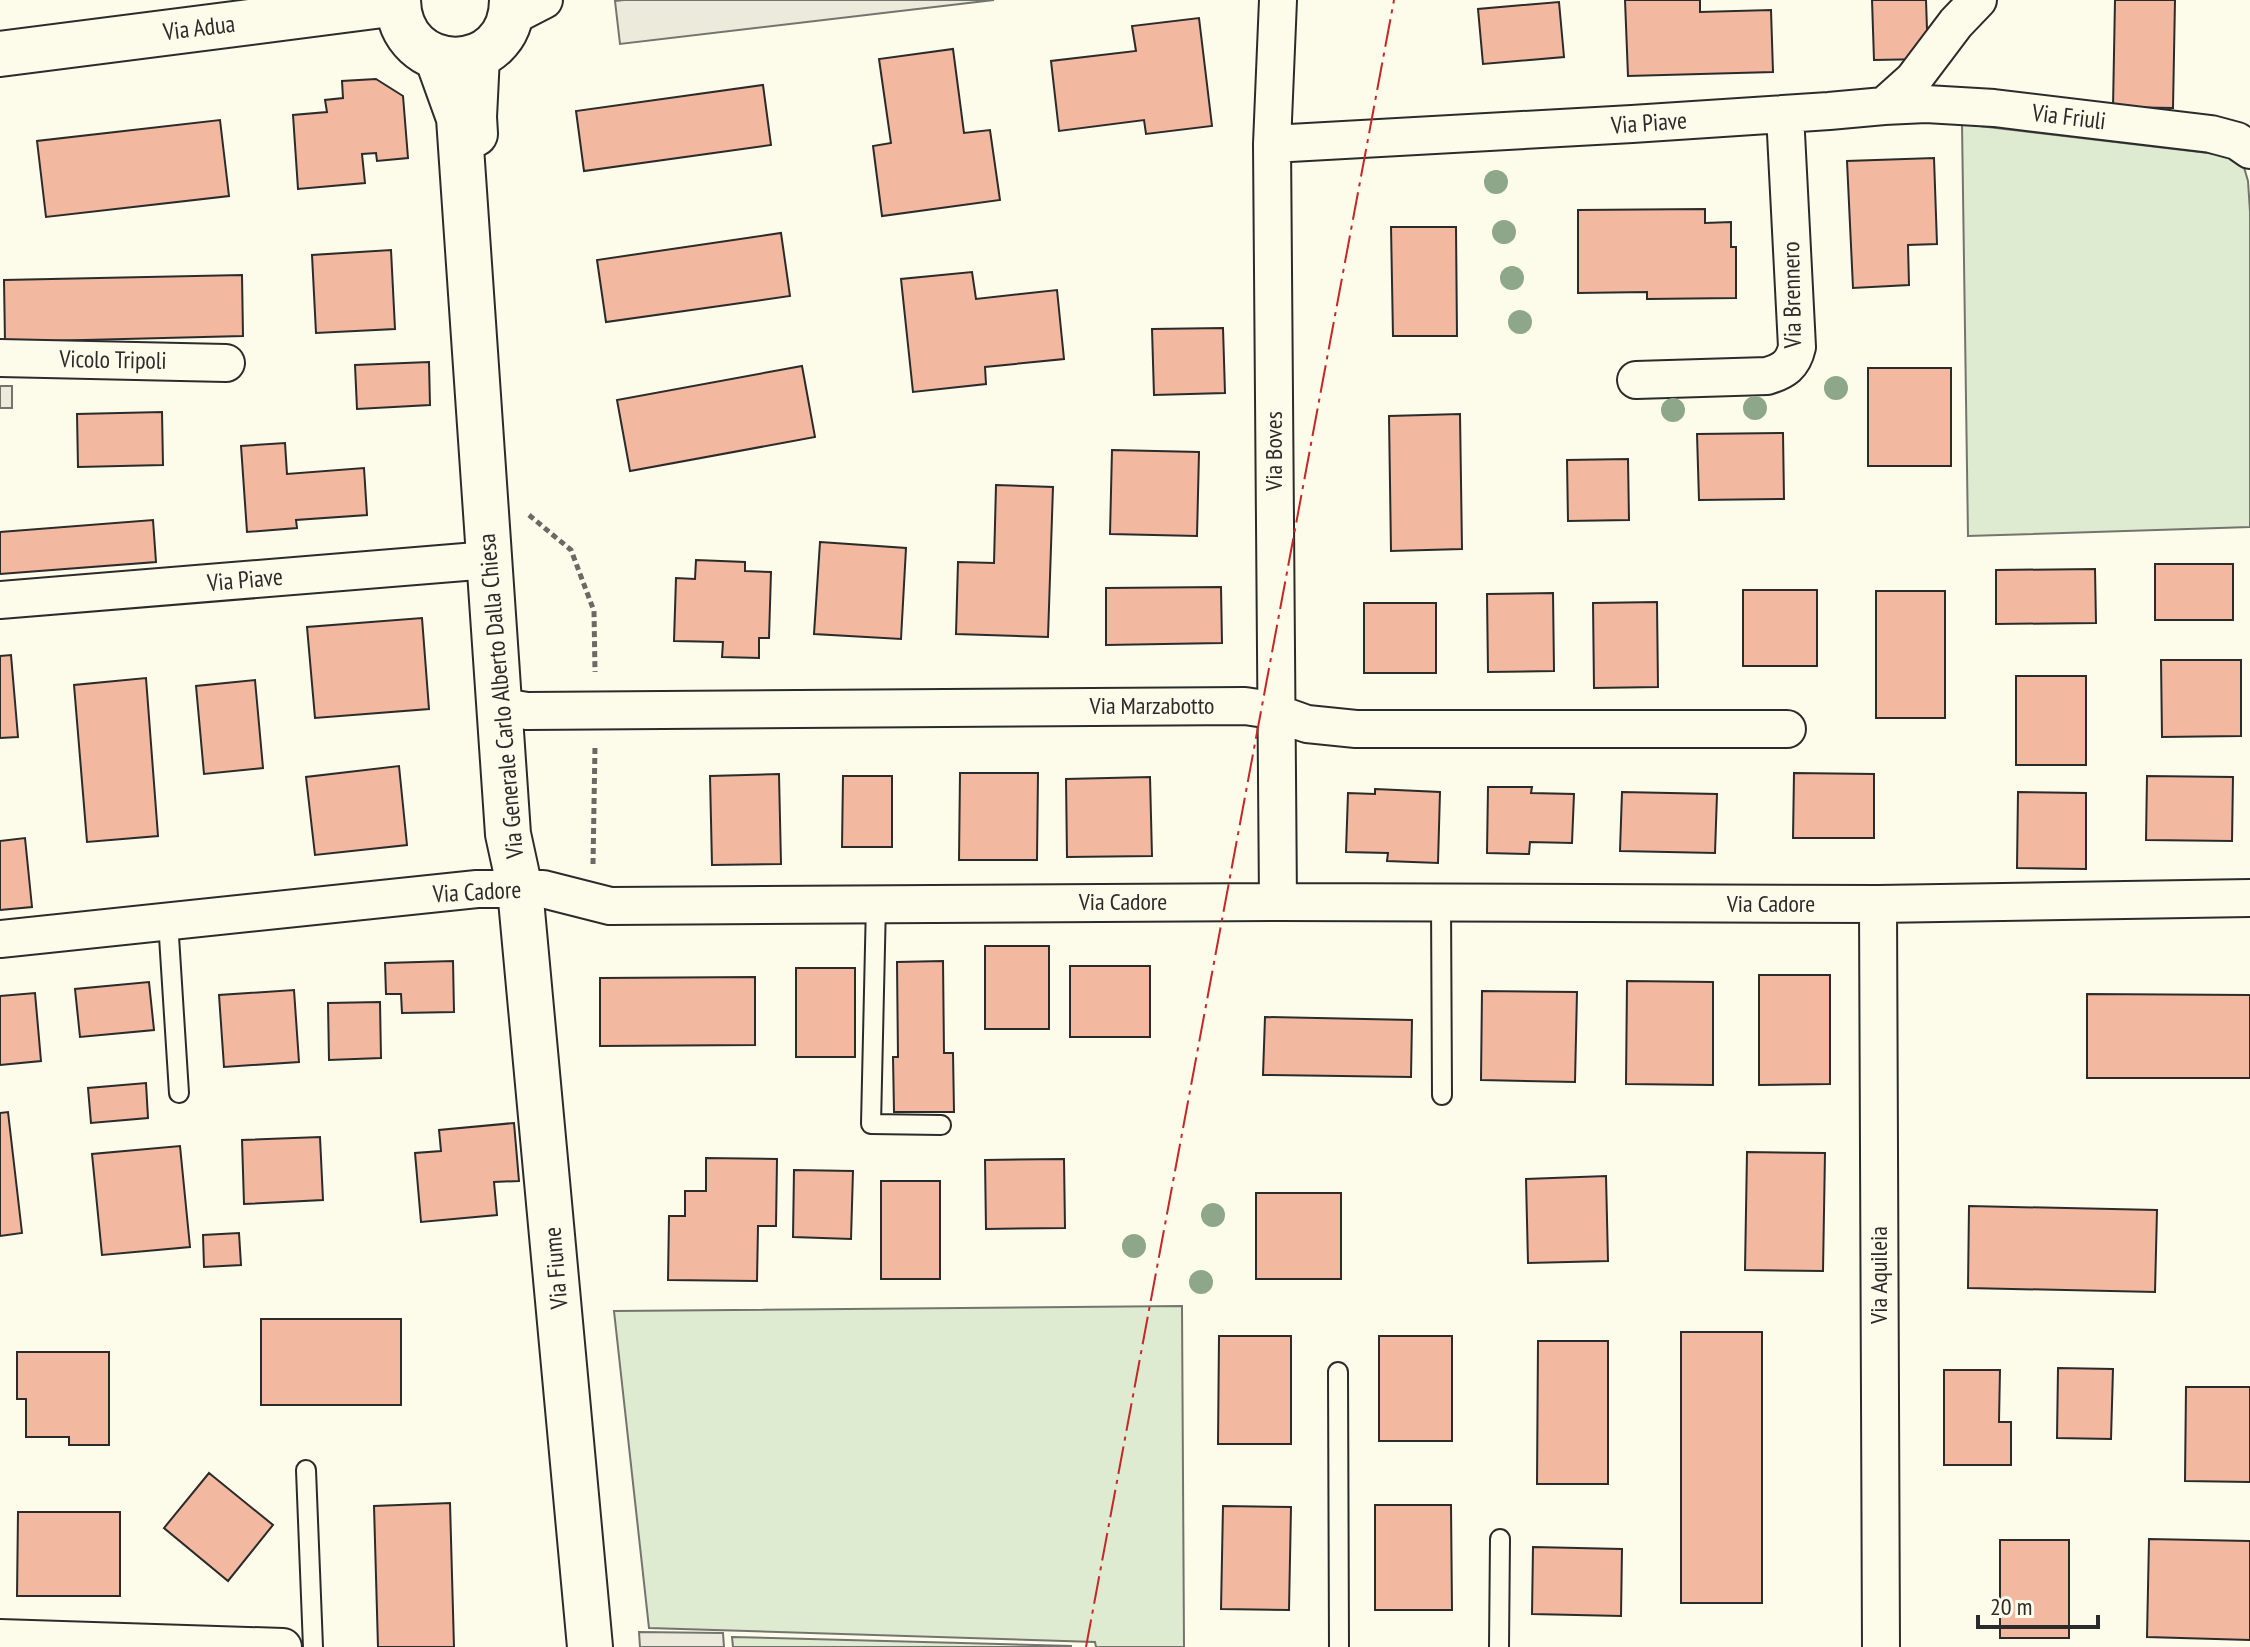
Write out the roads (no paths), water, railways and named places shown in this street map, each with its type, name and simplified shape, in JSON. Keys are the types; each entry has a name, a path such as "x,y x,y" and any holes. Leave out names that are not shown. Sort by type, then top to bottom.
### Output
{"street":[{"name":"Via Boves","path":"1278,0 1272,144 1278,902"},
{"path":"1884,106 1913,80 1956,23 1978,0"},
{"path":"398,1 402,23 410,38 425,51 457,56 495,45 523,6"},
{"name":"Via Adua","path":"0,54 398,1"},
{"name":"Via Generale Carlo Alberto Dalla Chiesa","path":"457,56 508,834 520,889"},
{"name":"Via Generale Carlo Alberto Dalla Chiesa","path":"457,56 474,117 526,833 520,889"},
{"name":"Via Friuli","path":"1884,106 1926,104 1994,108 2211,134 2237,141 2250,150"},
{"name":"Via Piave","path":"1272,144 1884,106"},
{"name":"Via Brennero","path":"1636,380 1767,376 1786,369 1795,356 1785,114"},
{"name":"Vicolo Tripoli","path":"0,358 226,363"},
{"name":"Via Piave","path":"0,600 489,560"},
{"name":"Via Marzabotto","path":"515,709 1245,706 1275,712 1307,724 1356,729 1787,729"},
{"name":"Via Cadore","path":"0,939 477,889 543,889 610,906 1278,902 1878,904 2250,898"},
{"name":"Via Fiume","path":"520,889 590,1647"},
{"name":"Via Aquileia","path":"1878,904 1881,1647"},
{"path":"0,1638 283,1647"}],"lane":[{"path":"876,903 871,1124 941,1125"},
{"path":"1441,903 1442,1095"},
{"path":"168,921 179,1093"},
{"path":"1338,1372 1339,1647"},
{"path":"306,1470 313,1647"},
{"path":"1499,1647 1500,1539"}]}
